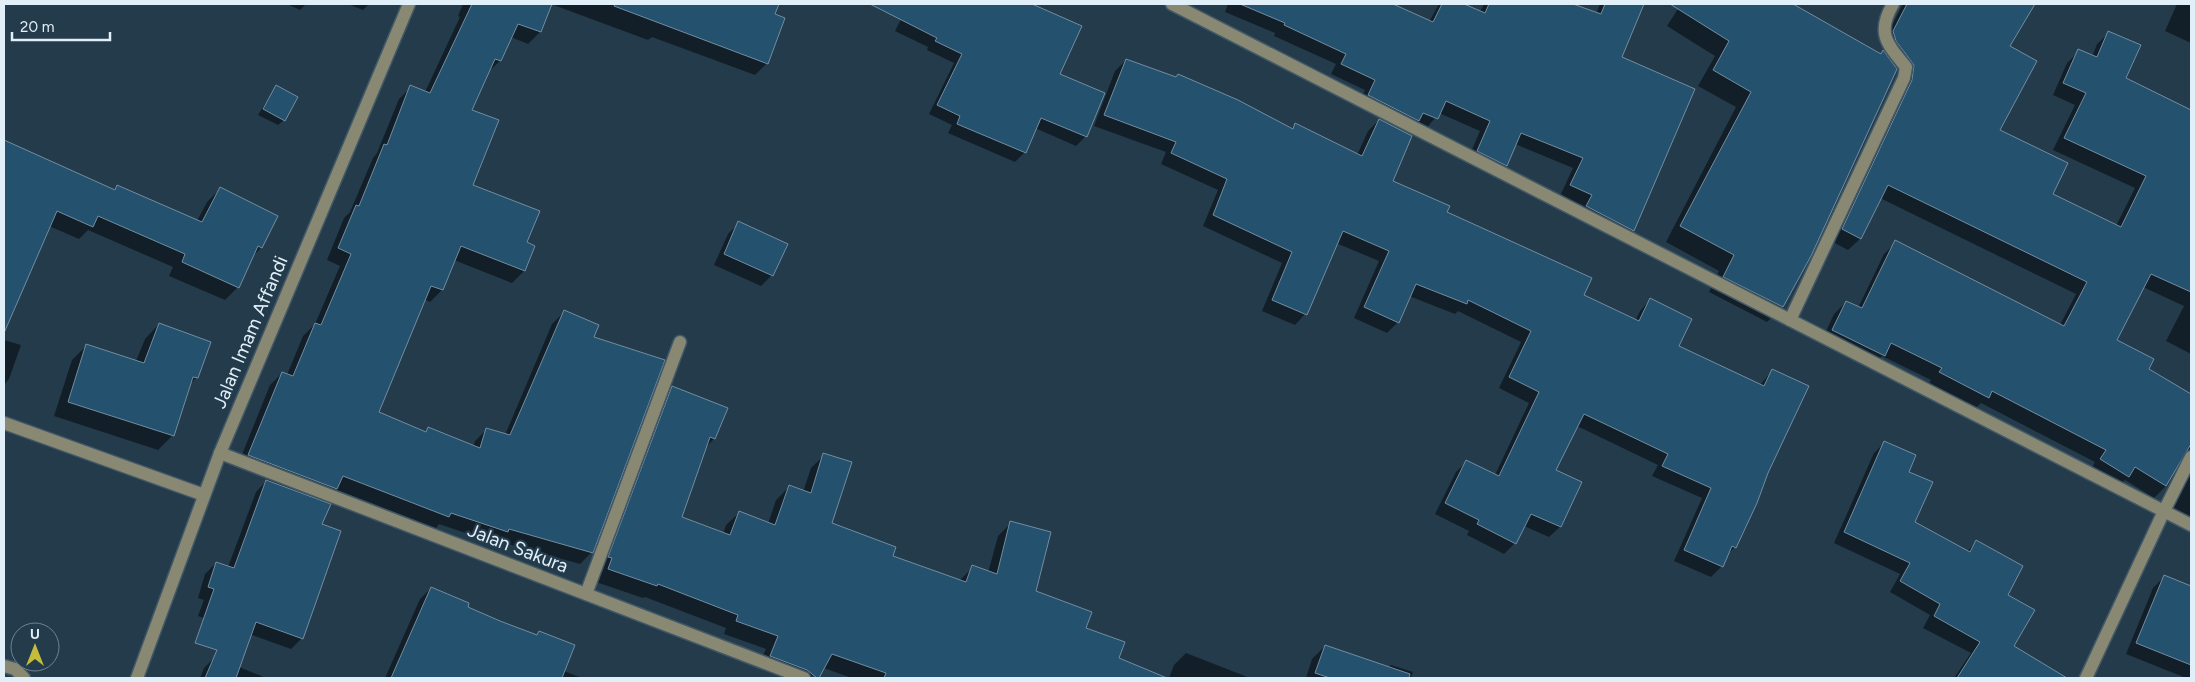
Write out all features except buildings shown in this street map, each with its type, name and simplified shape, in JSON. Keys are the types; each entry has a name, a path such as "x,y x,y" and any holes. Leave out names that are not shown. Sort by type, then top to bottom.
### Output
{"street":[{"name":"Jalan Imam Affandi","path":"137,678 220,453 409,4"},
{"path":"1172,4 2191,524"},
{"path":"1790,320 1904,78 1906,67 1885,41 1884,24 1893,4"},
{"path":"586,594 680,342"},
{"path":"4,423 204,495"},
{"name":"Jalan Sakura","path":"220,453 804,678"},
{"path":"2086,678 2164,511 2191,458"},
{"path":"4,666 15,670 24,678"}]}
